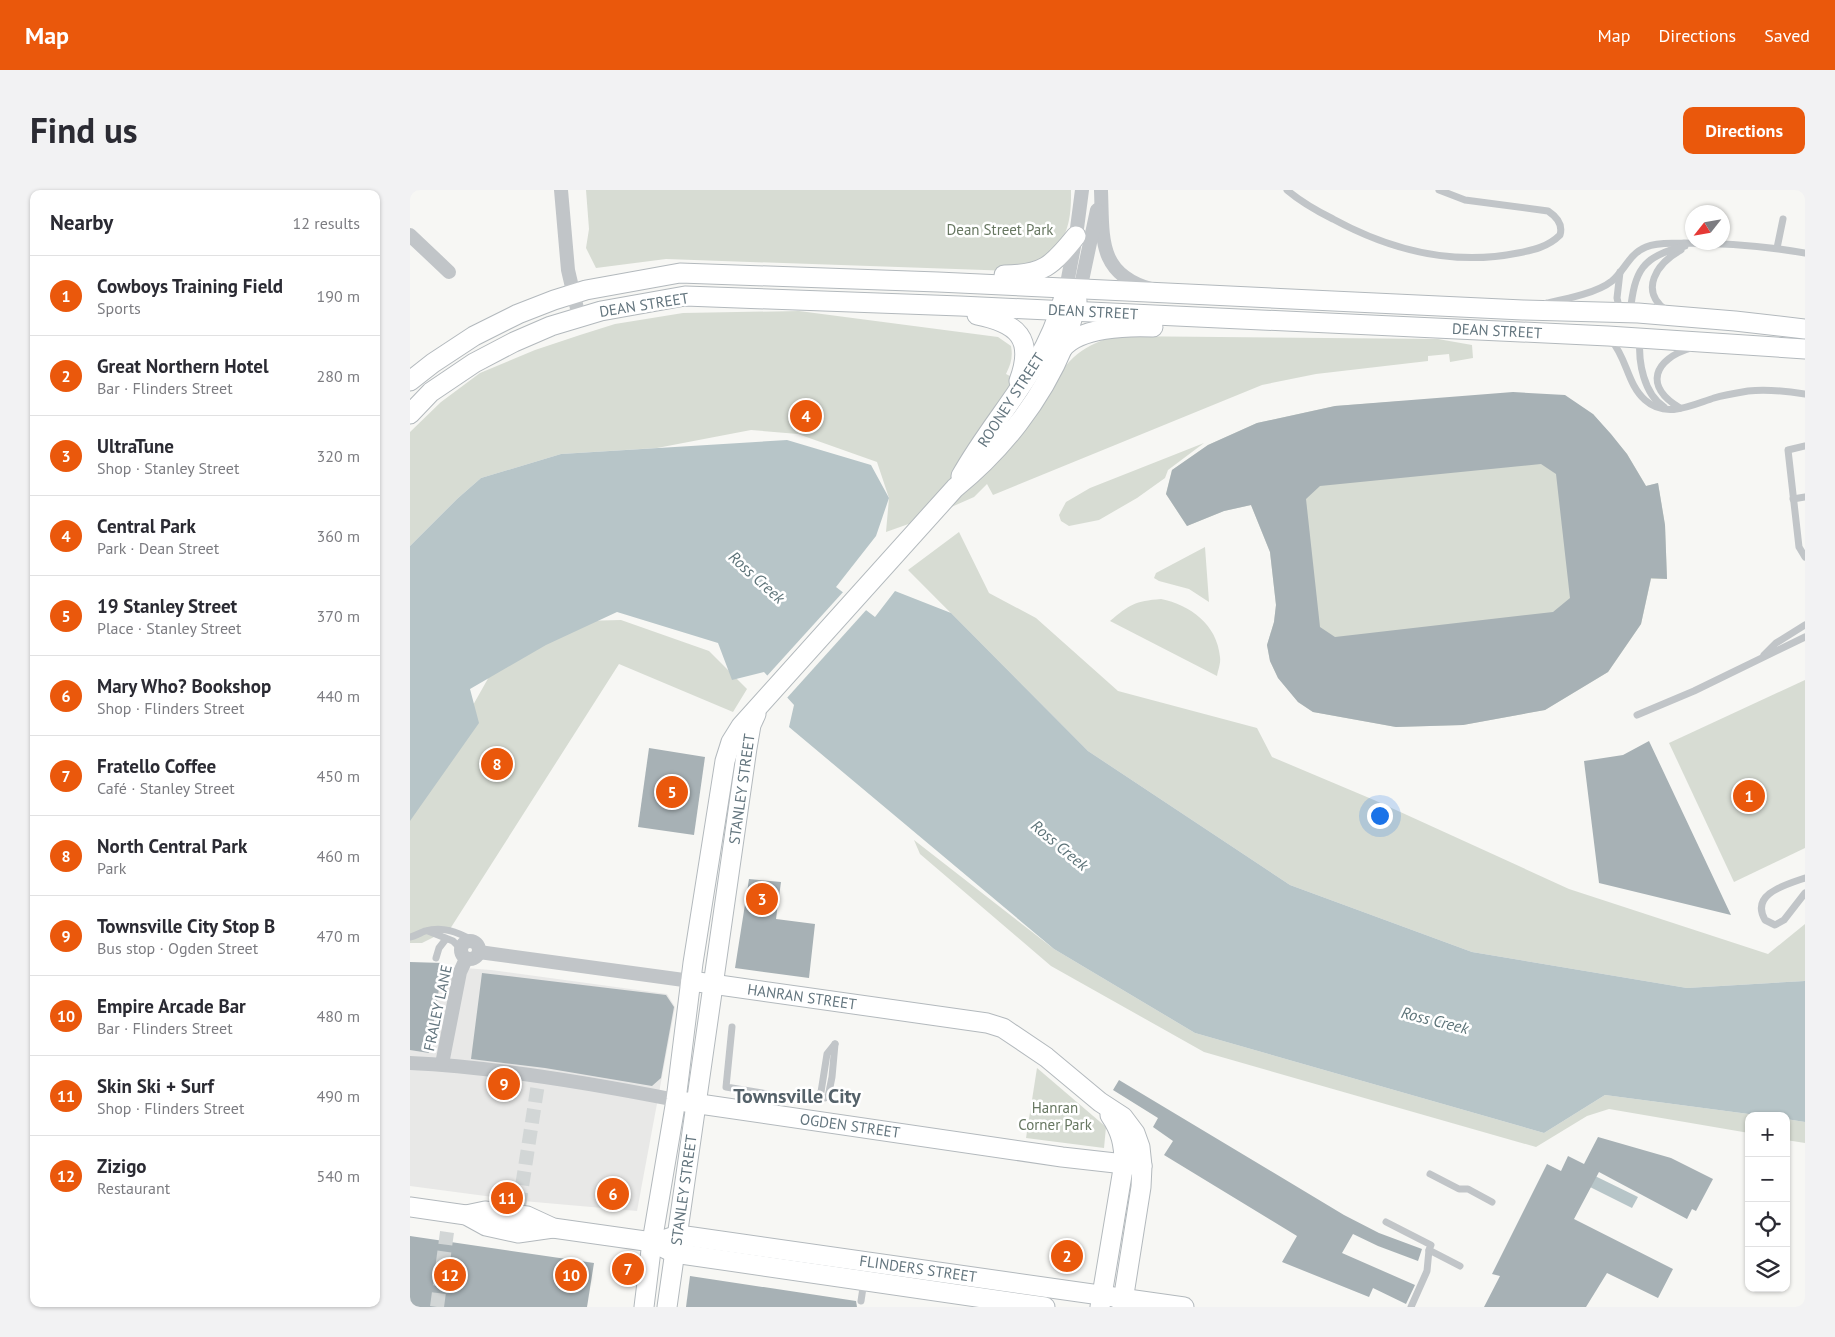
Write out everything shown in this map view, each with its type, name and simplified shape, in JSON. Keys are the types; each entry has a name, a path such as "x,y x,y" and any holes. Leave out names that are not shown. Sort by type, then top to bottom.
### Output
{"main road":[{"path":"938,282 989,275 1024,275 1038,272 1051,264 1076,236"},
{"name":"DEAN STREET","path":"410,382 433,363 474,336 518,314 573,294 610,284 680,273 938,282 1625,315 1669,315 1805,329"},
{"name":"ROONEY STREET","path":"760,706 955,488 984,464 1011,432 1043,385 1062,348 1067,311 1073,289"},
{"name":"DEAN STREET","path":"410,414 432,392 474,363 514,342 579,317 624,306 685,296 1232,318 1646,338 1704,344 1805,349"},
{"path":"911,304 995,319 1008,324 1018,332 1025,345 1024,364 1008,407"},
{"name":"ROONEY STREET","path":"955,488 971,459 1039,360 1067,311"},
{"path":"1601,336 1610,331 1625,315 1631,327 1646,338"},
{"path":"1646,338 1644,326 1650,320 1669,315"},
{"path":"1062,348 1075,337 1094,332 1133,326 1172,327 1232,318"},
{"name":"STANLEY STREET","path":"644,1307 652,1242 676,1100 691,981 725,761 734,735 740,726 760,706"},
{"name":"STANLEY STREET","path":"667,1307 744,765 751,725 760,706"},
{"path":"725,761 736,754 742,759 744,765"},
{"name":"HANRAN STREET","path":"691,981 986,1022 1003,1028 1046,1057 1100,1102 1128,1122 1140,1146 1133,1165"},
{"name":"OGDEN STREET","path":"676,1100 1062,1157 1133,1165"},
{"path":"1101,1301 1133,1165"},
{"path":"1123,1302 1141,1187 1133,1165"},
{"name":"FLINDERS STREET","path":"410,1207 466,1215 486,1226 518,1233 553,1228 1101,1301 1184,1307"},
{"name":"FLINDERS STREET","path":"676,1244 864,1281 1045,1307"}],"street":[{"path":"561,190 568,270 579,317"},
{"name":"ROONEY STREET","path":"1073,289 1076,236 1082,190"},
{"path":"1101,191 1103,244 1111,264 1122,274 1140,285 1175,293"},
{"name":"ROONEY STREET","path":"1073,289 1101,191"},
{"path":"410,235 449,272"},
{"name":"HANRAN STREET","path":"469,950 691,981"},
{"name":"FRALEY LANE","path":"442,1064 460,972 469,950"},
{"name":"OGDEN STREET","path":"410,1063 442,1064 539,1077 676,1100"}],"lane":[{"path":"1287,190 1320,212 1376,240 1430,254 1480,258 1501,256 1535,249 1549,244 1560,236 1561,228 1558,221 1548,211 1465,200 1439,190"},
{"path":"1777,248 1783,219"},
{"path":"1523,310 1600,288 1612,281 1632,256 1647,247 1655,244 1685,243"},
{"path":"1730,244 1805,252"},
{"path":"1625,315 1637,276 1647,262 1662,253 1685,247"},
{"path":"1669,315 1658,302 1653,288 1655,275 1667,258 1685,248"},
{"path":"1620,272 1618,298 1625,315"},
{"path":"1601,336 1620,351 1633,382 1642,397 1653,405 1669,409 1681,409 1713,398 1749,391 1775,390 1805,394"},
{"path":"1646,338 1641,360 1649,390 1657,402 1669,409"},
{"path":"1681,409 1671,403 1660,390 1657,379 1660,368 1666,360 1678,352 1704,344"},
{"path":"1805,446 1788,450 1793,499 1805,556"},
{"path":"1793,499 1805,497"},
{"path":"1760,658 1776,643 1805,625"},
{"path":"1637,715 1694,691 1805,637"},
{"path":"1805,878 1784,886 1762,900 1760,909 1765,920 1775,925 1784,920 1805,893"},
{"name":"HANRAN STREET","path":"410,937 427,931 443,929 456,932 469,950"},
{"name":"HANRAN STREET","path":"427,931 469,950"},
{"path":"436,958 439,948 446,938"},
{"path":"732,1027 726,1087 810,1101 828,1097 835,1044 827,1054 821,1092 810,1101"},
{"path":"1430,1174 1459,1189 1468,1190 1492,1202"},
{"path":"1386,1222 1460,1266"},
{"path":"1411,1307 1428,1271 1430,1247"},
{"path":"861,1302 864,1281"}],"shaded area":[{"path":"410,964 491,970 667,994 675,1007 637,1211 523,1201 410,1186"}],"green space":[{"name":"Dean Street Park","path":"586,190 1071,190 1071,207 1065,233 1060,243 1052,252 1042,259 1013,271 666,259 596,268 586,248 589,229"},
{"path":"799,311 998,337 1011,346 1011,360 1006,374 1046,395 1060,373 1074,357 1091,346 1115,336 1438,339 1472,345 1473,358 1450,362 1449,354 1428,356 1428,361 1316,374 1262,385 993,495 987,484 974,497 931,516 886,532 889,498 877,462 798,434 751,430 657,448 561,454 481,478 410,546 410,432 441,402 480,373 535,350 615,324 683,313"},
{"path":"1403,401 1593,414 1627,454 1646,486 1658,483 1665,525 1667,579 1651,579 1641,624 1608,672 1545,710 1463,725 1396,727 1313,712 1298,702 1278,678 1270,661 1267,645 1274,622 1276,605 1270,552 1251,505 1224,511 1187,526 1166,494 1172,470 1208,445 1257,423 1335,406"},
{"path":"1204,443 1168,470 1165,478 1137,498 1099,520 1069,526 1061,521 1059,515 1066,502 1090,488"},
{"path":"959,532 989,593 1036,618 1118,691 1257,728 1272,757 1374,800 1569,889 1768,954 1805,924 1805,981 1687,988 1472,952 1290,885 1088,751 908,570"},
{"path":"1205,547 1209,602 1189,589 1154,578 1156,573"},
{"path":"1161,599 1192,611 1208,626 1218,645 1220,664 1217,676 1110,621 1133,605"},
{"path":"621,620 709,651 747,689 733,712 619,664 450,929 422,943 410,943 410,817 499,659 580,621"},
{"path":"1805,680 1805,848 1734,882 1669,743"},
{"path":"914,840 1054,949 1195,1033 1544,1133 1605,1095 1745,1113 1745,1132 1609,1109 1587,1116 1536,1147 1204,1052 1051,966 920,854"},
{"name":"Hanran Corner Park","path":"1037,1068 1106,1127 1104,1148 1026,1138"},
{"path":"1790,1120 1805,1122 1805,1143 1790,1141"}],"water":[{"name":"Ross Creek","path":"787,440 871,465 889,498 876,536 836,587 875,617 895,591 951,613 1088,751 1290,885 1472,952 1687,988 1805,981 1805,1122 1790,1120 1790,1112 1745,1113 1605,1095 1544,1133 1195,1033 1054,949 789,727 794,705 764,672 732,680 718,643 617,612 546,645 470,689 479,723 410,821 410,546 481,478 561,454"},
{"path":"1593,1175 1638,1197 1632,1208 1588,1186"}],"pier":[{"path":"844,591 868,608 786,699 766,677"}],"building":[{"path":"1513,392 1565,395 1593,414 1627,454 1646,486 1658,483 1665,525 1667,579 1651,578 1641,624 1608,672 1545,710 1463,725 1396,727 1313,712 1298,702 1278,678 1270,661 1267,645 1274,622 1276,605 1270,552 1251,505 1224,511 1187,526 1166,494 1172,470 1208,445 1257,423 1335,406","holes":["1541,464 1556,474 1570,598 1553,612 1335,637 1320,627 1306,499 1320,486"]},
{"path":"1649,741 1731,915 1599,883 1584,761 1623,755"},
{"path":"649,748 705,757 694,835 638,827"},
{"path":"749,879 781,882 776,919 815,924 809,978 735,968"},
{"path":"410,962 443,963 429,1053 410,1050"},
{"path":"482,973 666,995 674,1007 661,1078 652,1086 545,1068 471,1059"},
{"path":"1119,1080 1344,1215 1379,1233 1422,1249 1418,1261 1353,1234 1342,1253 1415,1285 1406,1304 1373,1288 1369,1297 1282,1262 1297,1236 1164,1155 1173,1141 1153,1127 1158,1118 1113,1090"},
{"path":"1598,1137 1671,1158 1713,1179 1696,1211 1692,1209 1687,1219 1599,1172 1574,1219 1673,1269 1658,1298 1607,1273 1586,1307 1484,1307 1500,1276 1492,1274 1547,1164 1561,1171 1568,1156 1584,1164"},
{"path":"410,1236 594,1263 587,1307 410,1307"},
{"path":"690,1276 856,1301 857,1307 686,1307"}],"tunnel":[{"path":"519,1206 539,1077"},
{"path":"437,1307 447,1232"}],"place":[{"name":"Central Park","path":"806,416"},
{"name":"North Central Park","path":"497,764"},
{"name":"19 Stanley Street","path":"672,792"},
{"name":"Cowboys Training Field","path":"1749,796"},
{"name":"UltraTune","path":"762,899"},
{"name":"Townsville City Stop B","path":"504,1084"},
{"name":"Mary Who? Bookshop","path":"613,1194"},
{"name":"Skin Ski + Surf","path":"507,1198"},
{"name":"Great Northern Hotel","path":"1067,1256"},
{"name":"Fratello Coffee","path":"628,1269"},
{"name":"Zizigo","path":"450,1275"},
{"name":"Empire Arcade Bar","path":"571,1275"}],"district":[{"name":"Townsville City","path":"797,1096"}]}
